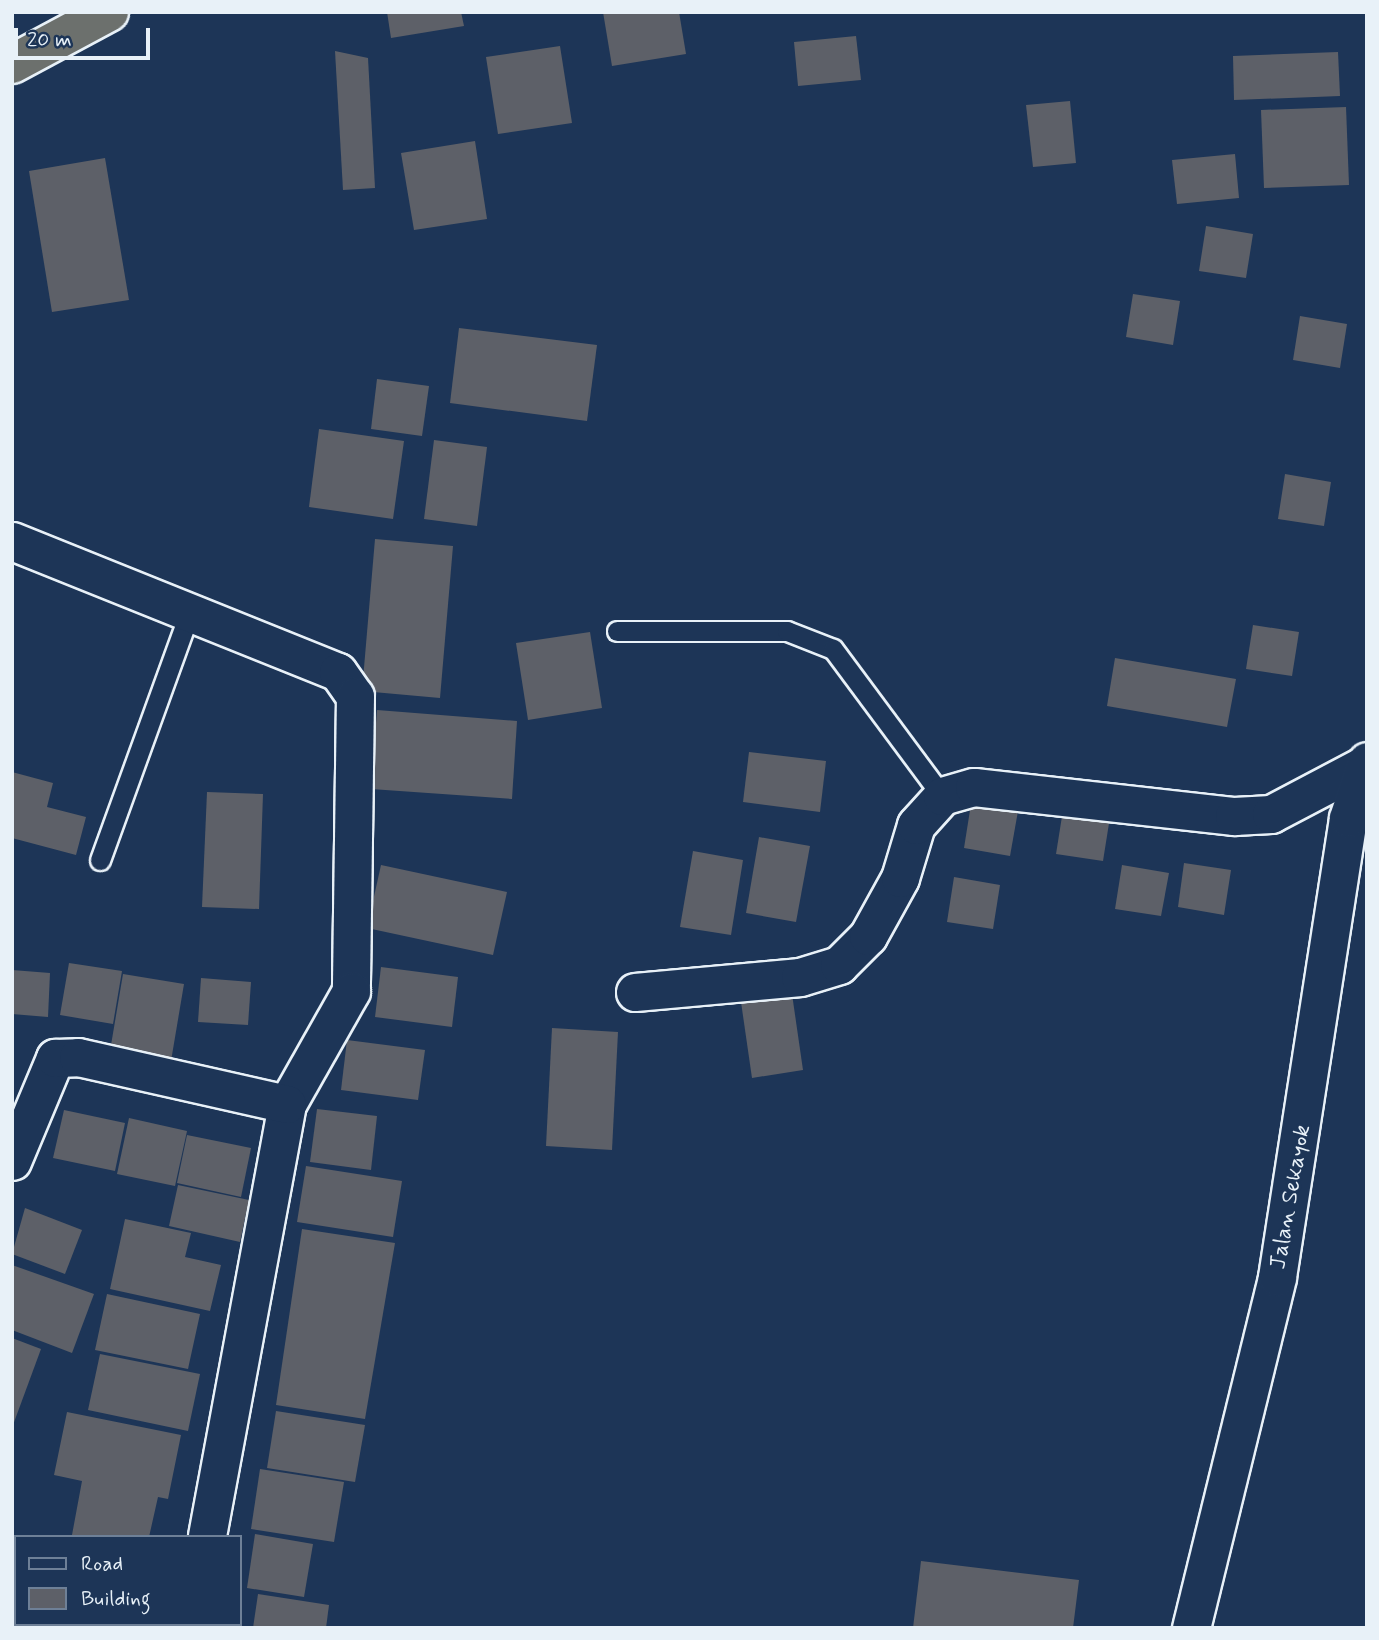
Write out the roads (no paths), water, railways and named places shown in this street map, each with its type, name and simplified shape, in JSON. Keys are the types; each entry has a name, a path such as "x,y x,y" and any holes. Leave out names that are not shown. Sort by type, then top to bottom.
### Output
{"highway":[{"path":"12,64 109,12"}],"street":[{"path":"12,541 188,617 338,672 355,696 351,991 287,1104 207,1535"},
{"path":"635,992 800,977 839,965 868,936 900,878 916,825 942,796 974,787 1234,816 1271,814 1366,763"},
{"name":"Jalan Sekayok","path":"1191,1628 1277,1277 1348,818 1366,763"},
{"path":"12,1161 55,1058 78,1057 287,1104"}],"lane":[{"path":"100,860 188,617"},
{"path":"617,631 787,631 833,649 942,796"}]}
